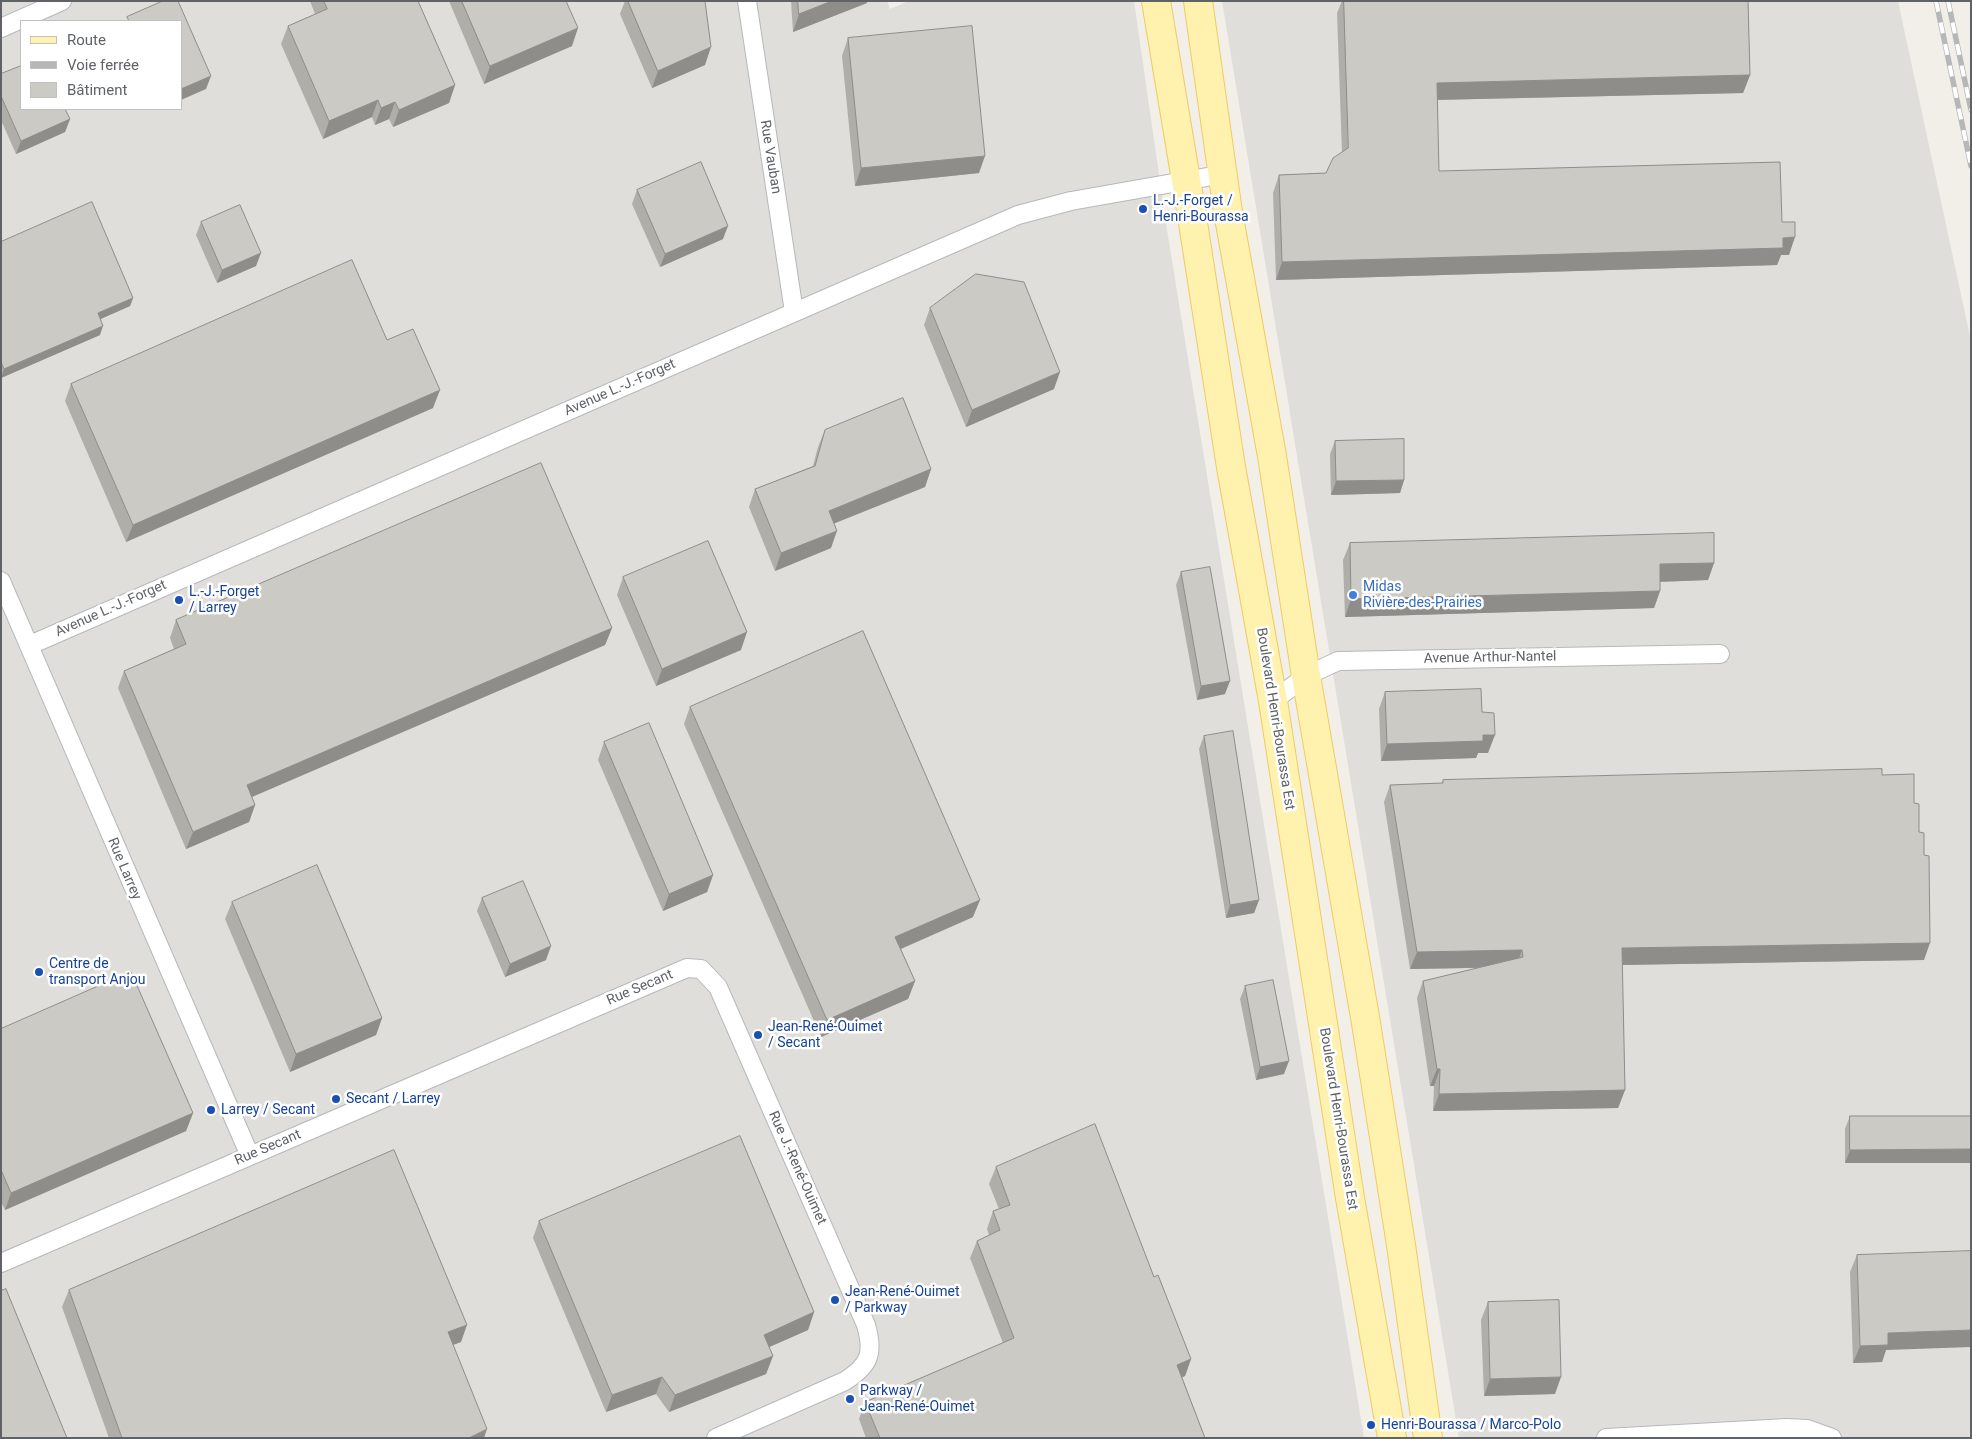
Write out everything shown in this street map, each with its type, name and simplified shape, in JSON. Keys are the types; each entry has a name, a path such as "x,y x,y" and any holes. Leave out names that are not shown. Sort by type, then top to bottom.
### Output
{"main road":[{"name":"Boulevard Henri-Bourassa Est","path":"1156,1 1231,467 1273,701 1350,1198 1392,1438"},
{"path":"1198,1 1228,212 1272,456 1306,676 1396,1216 1428,1438"}],"street":[{"path":"1,28 62,1"},
{"name":"Rue Vauban","path":"747,1 794,312"},
{"name":"Avenue L.-J.-Forget","path":"30,646 1018,215 1071,201 1224,174"},
{"name":"Rue Larrey","path":"1,581 250,1156"},
{"name":"Avenue Arthur-Nantel","path":"1273,701 1306,676 1338,660 1720,654"},
{"name":"Rue Secant","path":"1,1263 687,968 701,969"},
{"name":"Rue J.-René-Ouimet","path":"701,969 718,987 866,1325 870,1341 869,1357 860,1372 845,1382 716,1438"},
{"path":"1606,1438 1786,1428 1807,1429 1832,1438"}],"shaded area":[{"path":"1,1 887,1 890,9 909,1 1134,1 1167,230 1364,1438 1,1438"},
{"path":"1222,1 1898,1 1971,341 1971,1438 1459,1438"}],"building":[{"path":"163,1 178,1 211,76 182,89 182,20 128,20 127,17"},
{"path":"324,1 418,1 455,85 399,110 395,102 381,108 378,100 329,121 288,26 327,9"},
{"path":"462,1 566,1 578,28 490,66"},
{"path":"628,1 705,1 711,47 658,71"},
{"path":"798,1 832,1 799,14"},
{"path":"1344,1 1748,1 1750,75 1437,83 1439,171 1780,162 1782,222 1795,222 1795,237 1783,238 1783,248 1282,262 1279,175 1326,173 1333,158 1348,148"},
{"path":"972,26 985,156 861,168 848,38"},
{"path":"20,66 20,110 66,110 70,119 21,141 1,96 1,74"},
{"path":"701,162 728,226 665,254 637,190"},
{"path":"92,202 133,298 98,313 103,326 4,369 1,362 1,242"},
{"path":"240,205 261,253 222,270 201,222"},
{"path":"352,260 387,340 413,329 440,390 133,525 71,384"},
{"path":"976,274 1024,282 1060,372 972,410 930,308"},
{"path":"903,398 931,469 829,511 837,531 781,553 755,489 815,466 825,430"},
{"path":"1404,439 1404,480 1336,481 1335,441"},
{"path":"541,463 612,628 247,785 255,805 193,832 124,671 186,644 176,620"},
{"path":"1714,533 1714,563 1660,564 1660,591 1351,599 1350,543"},
{"path":"708,541 747,632 662,669 623,577"},
{"path":"1210,567 1230,681 1201,686 1181,572"},
{"path":"863,631 980,900 895,937 915,981 827,1020 690,707"},
{"path":"1481,689 1482,712 1494,713 1495,735 1483,735 1483,741 1387,744 1385,692"},
{"path":"649,723 713,875 669,894 604,742"},
{"path":"1233,731 1259,900 1230,905 1204,736"},
{"path":"1882,769 1882,775 1914,774 1914,803 1919,804 1919,832 1924,833 1924,855 1929,856 1930,943 1622,948 1625,1090 1439,1094 1440,1069 1437,1069 1423,981 1523,957 1522,950 1417,952 1390,785 1443,783 1443,780"},
{"path":"317,865 382,1018 296,1054 232,902"},
{"path":"523,881 551,946 510,964 482,898"},
{"path":"131,972 193,1113 11,1193 1,1170 1,1029"},
{"path":"1273,980 1289,1061 1260,1067 1245,986"},
{"path":"1850,1116 1971,1116 1971,1149 1850,1150"},
{"path":"1095,1124 1154,1277 1158,1275 1191,1359 1177,1365 1205,1438 880,1438 865,1402 1014,1338 977,1241 1000,1230 993,1211 1010,1205 996,1167"},
{"path":"740,1136 814,1312 764,1335 773,1356 675,1395 662,1377 612,1395 539,1221"},
{"path":"394,1150 467,1325 448,1332 487,1429 469,1438 122,1438 69,1290"},
{"path":"1971,1251 1971,1330 1888,1333 1888,1345 1860,1346 1857,1255"},
{"path":"6,1289 67,1438 1,1438 1,1291"},
{"path":"1559,1300 1561,1377 1490,1379 1488,1302"}],"railway":[{"path":"1936,1 1971,166"},
{"path":"1948,1 1971,110"}],"place":[{"name":"L.-J.-Forget / Henri-Bourassa","path":"1143,209"},
{"name":"Midas Rivière-des-Prairies","path":"1353,595"},
{"name":"L.-J.-Forget / Larrey","path":"179,600"},
{"name":"Centre de transport Anjou","path":"39,972"},
{"name":"Jean-René-Ouimet / Secant","path":"758,1035"},
{"name":"Secant / Larrey","path":"336,1099"},
{"name":"Larrey / Secant","path":"211,1110"},
{"name":"Jean-René-Ouimet / Parkway","path":"835,1300"},
{"name":"Parkway / Jean-René-Ouimet","path":"850,1399"},
{"name":"Henri-Bourassa / Marco-Polo","path":"1371,1425"}]}
